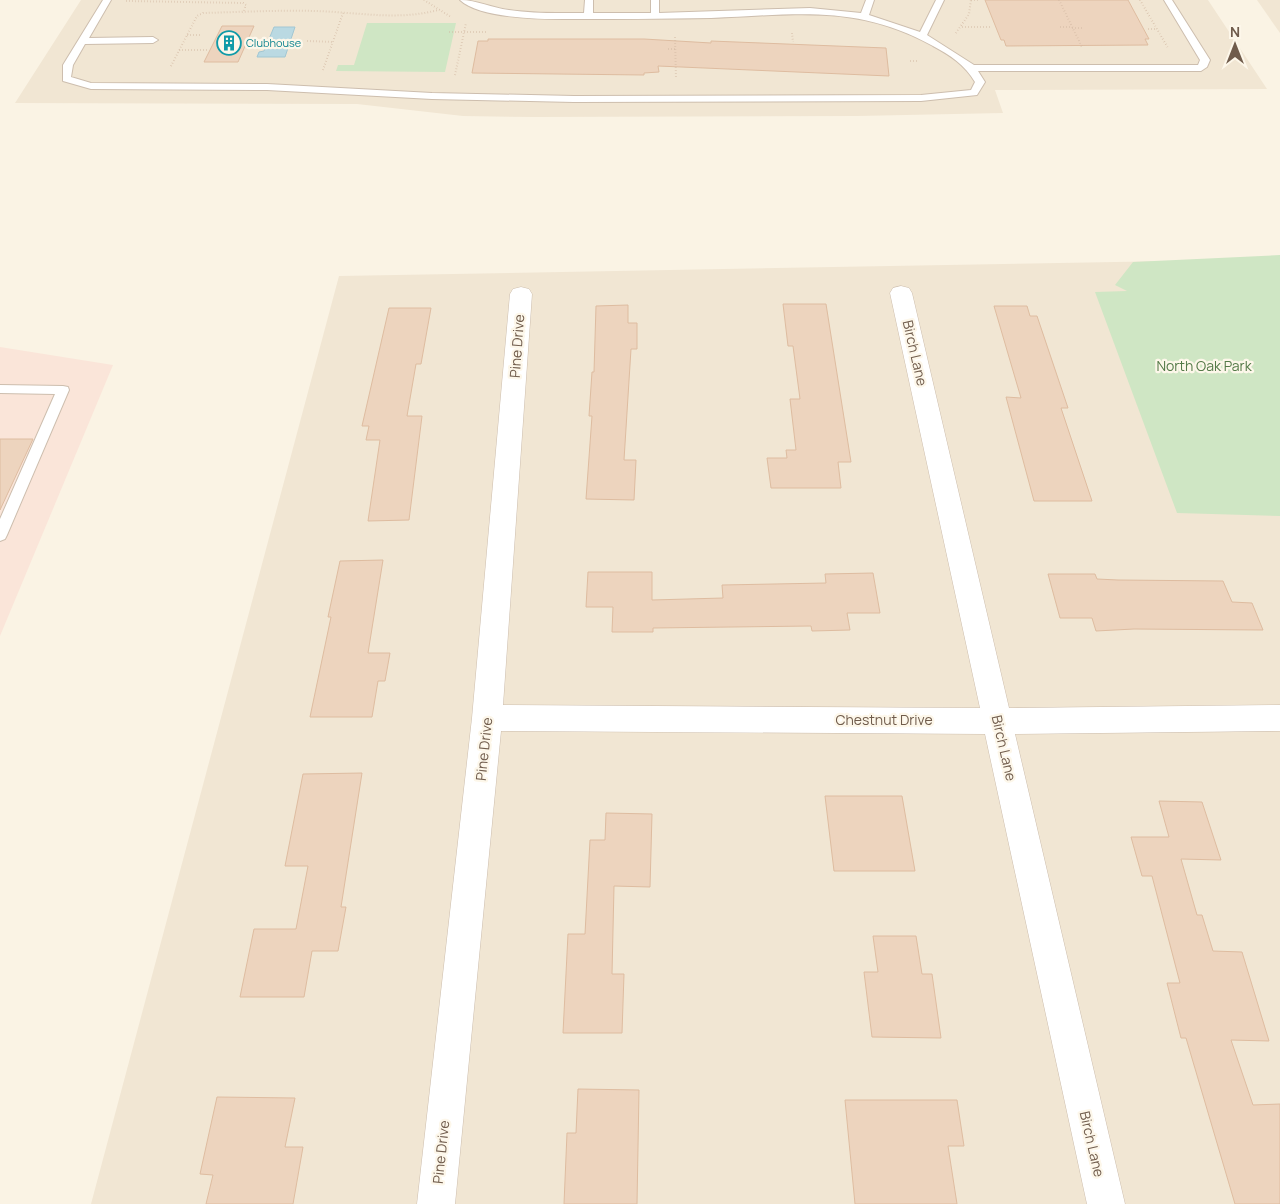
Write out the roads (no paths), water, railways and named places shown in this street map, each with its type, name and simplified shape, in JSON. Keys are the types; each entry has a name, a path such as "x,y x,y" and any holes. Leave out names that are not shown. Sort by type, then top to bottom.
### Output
{"street":[{"name":"Birch Lane","path":"901,293 1106,1204"},
{"name":"Pine Drive","path":"436,1204 488,718 521,294"},
{"name":"Chestnut Drive","path":"488,718 998,721 1280,718"}],"lane":[{"path":"107,0 68,65 66,79 91,86 267,87 432,96 565,99 921,98 974,93 980,82 972,68 939,44 922,36 864,16 831,12 655,16 516,14 488,9 464,0"},
{"path":"588,16 589,0"},
{"path":"655,0 655,16"},
{"path":"864,16 870,0"},
{"path":"922,36 940,0"},
{"path":"972,68 1200,68 1204,65 1205,60 1168,0"},
{"path":"83,41 153,40"},
{"path":"0,389 63,390 0,534"}],"water":[{"path":"274,27 295,27 285,57 257,57 259,52 264,51"}],"place":[{"name":"Clubhouse","path":"229,43"}],"park label":[{"name":"North Oak Park","path":"1204,366"}]}
